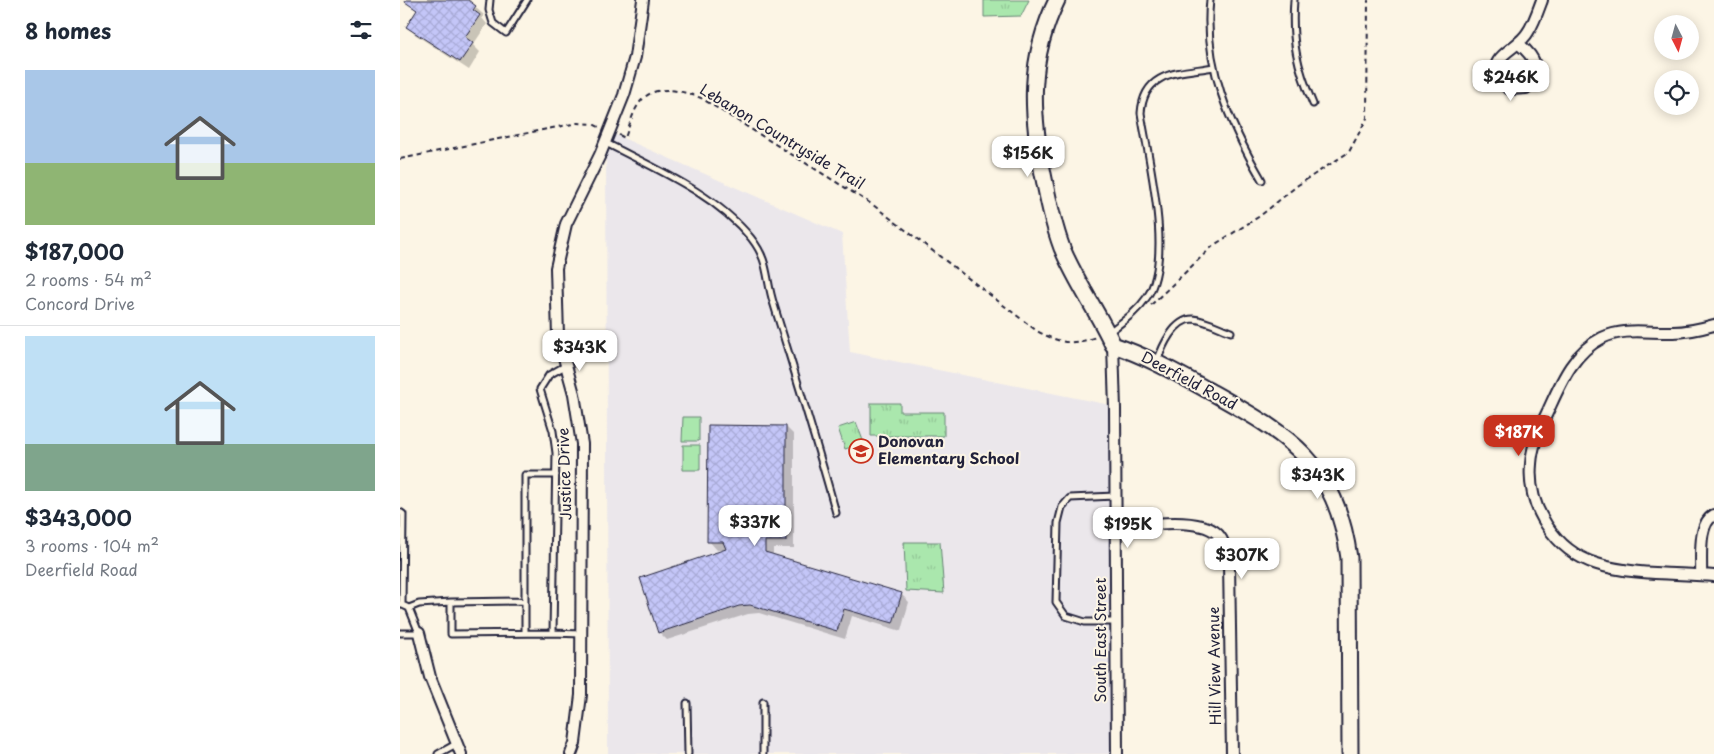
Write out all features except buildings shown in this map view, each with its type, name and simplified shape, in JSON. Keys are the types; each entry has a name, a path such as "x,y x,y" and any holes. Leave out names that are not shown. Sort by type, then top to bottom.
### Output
{"street":[{"name":"Justice Drive","path":"571,754 575,743 581,695 582,444 574,394 558,336 556,268 566,224 606,142 624,95 635,57 643,0"},
{"path":"1057,0 1044,33 1033,89 1036,138 1047,194 1063,248 1110,339"},
{"path":"1519,44 1532,55 1535,64 1535,75 1526,88 1510,90 1497,80 1494,72 1495,65 1505,52 1519,44 1529,32 1542,0"},
{"path":"1714,326 1672,333 1624,332 1601,338 1588,347 1572,364 1558,390 1534,444 1531,463 1532,488 1543,518 1562,544 1575,554 1596,564 1612,568 1714,576"},
{"name":"Deerfield Road","path":"1110,339 1157,362 1250,414 1290,440 1307,457 1330,490 1344,526 1349,558 1350,754"},
{"name":"South East Street","path":"1110,339 1116,527 1117,754"},
{"path":"1702,575 1703,531 1707,521 1714,515"},
{"name":"Hill View Avenue","path":"1116,527 1190,523 1210,529 1220,536 1229,563 1232,754"},
{"path":"419,633 430,677 461,754"}],"lane":[{"path":"490,0 489,10 493,23 506,33 527,0"},
{"path":"1210,0 1209,32 1214,67 1229,116 1262,180"},
{"path":"1294,0 1292,34 1296,60 1313,104"},
{"path":"1110,339 1148,297 1154,283 1161,248 1141,113 1147,90 1154,81 1168,75 1214,67"},
{"path":"606,142 685,184 720,209 750,238 765,260 771,295 820,452 836,513"},
{"path":"1157,362 1164,344 1180,324 1193,319 1230,332"},
{"path":"553,633 556,475 553,431 540,389 550,375 565,366"},
{"path":"525,633 525,475 556,475"},
{"path":"1115,496 1070,498 1062,506 1058,522 1056,602 1066,616 1085,622 1116,622"},
{"path":"400,512 403,514 401,605 409,608 419,604 451,602 525,601"},
{"path":"451,602 451,634 581,634"},
{"path":"400,633 419,633 409,608"},
{"path":"763,754 764,702"},
{"path":"687,703 688,754"},
{"path":"438,754 456,744"}],"path":[{"path":"1144,309 1159,300 1214,246 1260,216 1298,185 1349,152 1367,118 1368,0"},
{"name":"Lebanon Countryside Trail","path":"400,159 577,123 593,124 625,138 641,101 652,93 682,91 701,98 873,205 1037,331 1057,341 1078,344 1110,339"}],"shaded area":[{"name":"Donovan Elementary School","path":"609,132 842,234 850,352 1115,406 1117,754 608,754 606,143"}],"green space":[{"path":"984,0 1029,0 1021,16 984,17"},
{"path":"871,403 900,403 900,412 944,412 944,436 871,436"},
{"path":"683,417 699,417 699,441 682,441"},
{"path":"856,422 864,443 845,449 838,428"},
{"path":"683,445 700,445 700,470 683,470"},
{"path":"904,542 940,542 944,593 906,591"}],"place":[{"name":"Donovan Elementary School","path":"861,451"}]}
